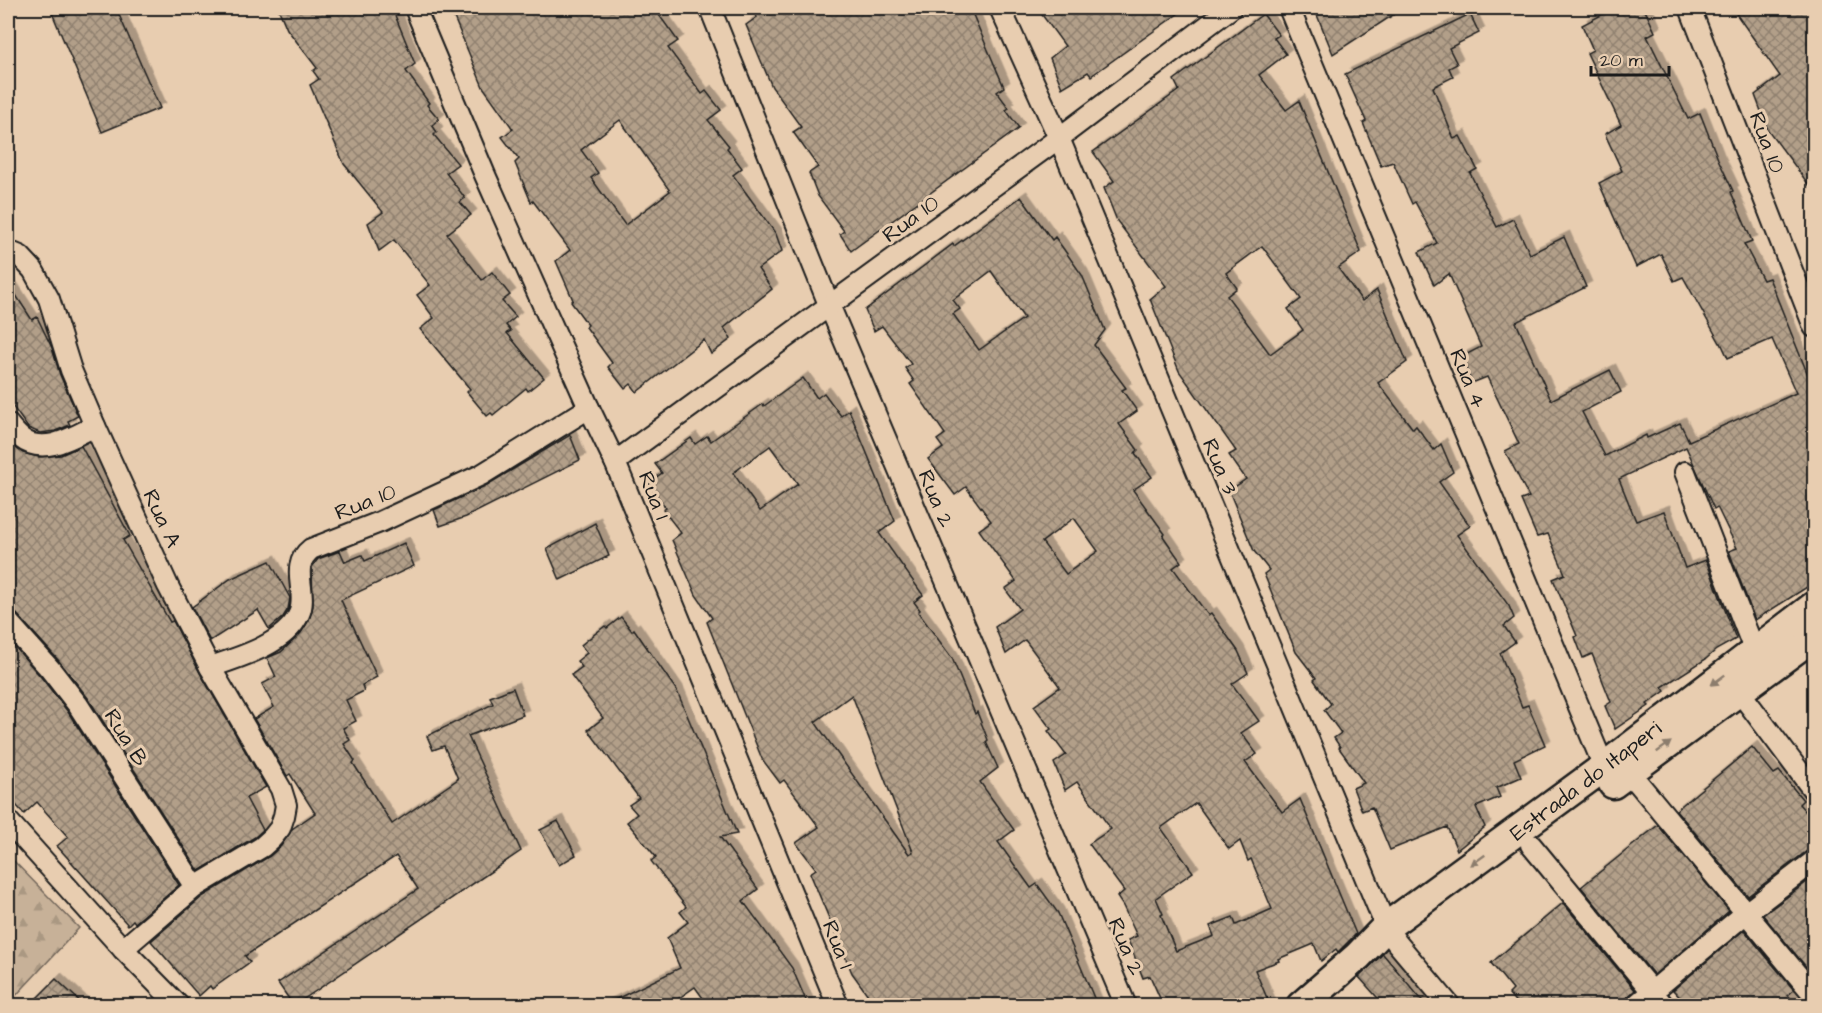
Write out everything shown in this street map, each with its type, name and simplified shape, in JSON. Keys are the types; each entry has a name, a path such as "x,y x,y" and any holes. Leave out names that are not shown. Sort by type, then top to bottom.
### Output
{"street":[{"name":"Rua 1","path":"415,8 485,175 615,462 838,1005"},
{"name":"Rua 2","path":"710,8 830,307 1126,1005"},
{"name":"Rua 3","path":"1000,8 1059,138 1392,935 1450,1005"},
{"name":"Rua 10","path":"615,462 1059,138 1230,8"},
{"name":"Rua 4","path":"1289,8 1617,770 1746,912 1815,995"},
{"name":"Rua 10","path":"1690,8 1815,327"},
{"name":"Rua A","path":"8,251 20,256 33,270 49,299 71,370 168,586 210,668 281,789 286,805 280,828 262,847 195,887"},
{"name":"Rua 10","path":"210,668 273,641 293,624 300,614 302,603 299,566 304,554 311,549 380,522 482,475 589,408"},
{"path":"8,424 21,438 31,444 42,446 62,441 95,426"},
{"path":"1684,472 1755,652"},
{"name":"Estrada do Itaperi","path":"1301,1005 1358,956 1531,845 1755,652 1815,606"},
{"name":"Rua B","path":"8,622 50,669 78,705 195,887"},
{"name":"Estrada do Itaperi","path":"1392,935 1617,770 1739,692 1815,636"},
{"path":"1739,692 1815,791"},
{"path":"8,820 123,949 179,1005"},
{"path":"1531,845 1659,998"},
{"path":"1635,1005 1659,998 1746,912 1815,861"},
{"path":"123,949 195,887"}],"green space":[{"path":"8,855 79,928 8,1004"}],"building":[{"path":"50,8 116,8 160,108 102,132"},
{"path":"278,8 392,8 415,64 406,71 429,103 427,105 439,119 432,125 437,132 434,135 458,164 446,173 465,198 460,202 471,215 447,234 482,280 492,272 510,295 502,301 516,317 506,325 511,331 507,333 544,378 528,391 526,388 493,415 491,413 487,416 467,392 470,389 420,329 434,318 417,295 430,285 394,240 379,251 368,223 383,212 344,164 310,85 319,79 313,71 317,68 287,29"},
{"path":"450,8 654,8 678,41 668,48 702,94 706,91 721,110 708,120 729,146 727,148 742,168 733,175 776,234 782,251 758,269 772,289 724,328 731,339 711,354 704,340 637,392 631,384 625,389 608,367 612,363 571,302 573,300 556,261 570,250 533,201 531,202 515,163 519,159 502,137 513,129 483,87","holes":["620,120 670,191 625,225 591,178 598,173 581,150"]},
{"path":"750,8 970,8 1004,87 997,92 1009,108 1006,110 1019,128 851,251 840,234 844,231 818,196 809,173 818,167 793,132 801,127 772,87 746,25 757,17"},
{"path":"1037,8 1186,8 1091,76 1088,72 1062,88 1050,58 1065,46"},
{"path":"1316,8 1404,8 1333,54"},
{"path":"1615,8 1644,8 1655,32 1647,36 1688,119 1700,113 1752,241 1744,244 1763,280 1769,278 1814,390 1809,392 1815,406 1815,582 1755,620 1729,551 1737,548 1717,507 1714,509 1686,447 1619,479 1636,521 1664,511 1685,568 1706,560 1736,639 1662,687 1665,691 1647,704 1649,706 1615,729 1605,706 1611,702 1592,654 1583,658 1575,637 1577,636 1553,579 1565,574 1548,534 1537,537 1521,500 1529,497 1505,451 1519,444 1487,377 1472,383 1461,357 1481,347 1449,274 1434,285 1419,252 1437,243 1415,202 1412,204 1393,162 1381,166 1363,123 1366,121 1345,74 1470,14 1479,33 1449,48 1457,64 1449,68 1453,77 1433,87 1454,139 1460,136 1477,169 1470,173 1497,227 1513,219 1530,254 1564,237 1586,287 1516,322 1551,400 1610,370 1621,392 1582,412 1605,456 1646,435 1647,438 1680,423 1689,441 1796,393 1772,339 1728,358 1683,277 1674,281 1661,254 1636,267 1599,183 1622,171 1605,134 1621,125 1587,53 1593,50 1582,25"},
{"path":"1732,8 1805,8 1815,21 1815,193 1768,130 1755,95 1780,76"},
{"path":"1263,14 1279,35 1274,38 1286,54 1259,75 1286,110 1299,101 1361,252 1338,268 1362,301 1377,290 1407,362 1378,383 1413,429 1416,426 1434,450 1441,444 1453,472 1439,482 1470,526 1457,535 1509,606 1514,618 1504,626 1515,642 1500,653 1522,707 1528,705 1545,745 1514,760 1521,777 1496,788 1500,797 1476,807 1485,827 1457,850 1447,827 1390,850 1372,807 1362,811 1353,788 1364,783 1334,738 1341,733 1324,710 1331,704 1314,680 1316,678 1296,652 1264,574 1269,570 1254,551 1229,491 1246,479 1229,455 1236,451 1179,371 1150,299 1166,286 1117,221 1104,188 1114,181 1093,152 1179,90 1174,80","holes":["1262,246 1301,299 1288,309 1303,330 1270,354 1227,296 1237,288 1226,273"]},
{"path":"1021,197 1052,240 1055,237 1082,275 1105,330 1094,345 1126,388 1122,390 1137,411 1119,424 1138,450 1135,453 1152,477 1133,490 1165,534 1163,536 1181,562 1173,568 1208,615 1211,613 1238,651 1248,673 1232,684 1259,721 1241,733 1257,754 1245,762 1282,812 1300,799 1356,934 1338,952 1336,949 1321,961 1314,944 1255,970 1270,1005 1163,1005 1150,976 1143,978 1128,940 1137,936 1117,897 1124,891 1089,844 1111,829 1077,782 1065,790 1054,763 1066,755 1048,731 1051,729 1034,706 1060,687 1025,640 1006,654 995,627 1020,609 1005,589 1016,581 979,530 991,521 966,487 955,495 928,459 943,448 937,440 945,434 910,384 914,381 905,368 911,364 882,326 874,331 865,310 953,244 954,246","holes":["991,271 1024,318 979,350 953,314 960,309 953,300","1074,518 1098,551 1066,574 1042,542","1196,803 1229,849 1240,841 1248,861 1251,859 1272,909 1236,925 1233,917 1210,926 1214,936 1176,951 1156,898 1193,872 1161,828"]},
{"path":"8,283 32,320 37,317 52,348 60,375 78,416 68,421 70,425 55,431 40,433 28,428 8,400"},
{"path":"803,378 817,398 824,393 841,416 849,410 895,521 879,533 923,595 914,602 920,610 918,612 952,658 975,714 977,712 988,740 986,742 998,768 980,782 1014,830 998,842 1031,888 1037,884 1058,913 1097,1005 875,1005 852,973 810,873 816,869 796,843 819,827 784,780 780,783 762,759 707,622 712,618 696,595 672,540 681,533 663,510 666,508 648,483 662,473 655,464 691,438 695,444 707,436 711,441 763,404 764,406","holes":["770,446 798,484 760,511 733,473","852,695 913,852 909,854 815,722"]},
{"path":"570,435 580,460 466,517 440,526 434,510 487,485"},
{"path":"8,442 23,453 39,457 61,455 81,446 130,536 123,540 170,622 173,621 200,673 266,787 246,798 263,830 199,871 88,698 17,614 8,610"},
{"path":"595,523 609,556 560,580 547,549"},
{"path":"404,543 414,566 341,600 377,677 362,685 364,691 346,700 356,721 343,728 350,740 344,744 355,761 353,763 392,824 458,779 444,746 433,750 427,736 493,704 490,697 513,688 523,715 468,736 521,851 295,1005 278,983 418,889 396,856 245,956 250,962 212,989 210,986 199,996 151,941 202,897 270,856 281,846 292,829 315,813 290,774 287,776 254,719 274,707 262,684 276,677 267,658 281,652 301,633 309,620 313,606 312,567 318,559 340,551 345,562 362,555 365,561"},
{"path":"270,561 290,598 288,609 283,617 269,629 258,610 210,641 192,607 230,579"},
{"path":"621,617 632,631 634,629 677,691 737,834 720,837 758,889 743,901 792,968 808,1005 708,1005 695,987 669,1005 604,1005 680,968 667,938 688,922 680,912 686,907 651,861 656,857 627,822 637,814 629,805 639,798 588,730 603,718 571,675 582,667 577,661 587,653 581,645 605,626 607,628"},
{"path":"8,639 68,712 179,885 135,923 133,920 128,925 57,846 68,837 37,802 24,814 8,796"},
{"path":"1752,747 1774,774 1779,771 1803,800 1799,804 1815,822 1815,849 1807,851 1748,896 1676,810"},
{"path":"558,821 576,855 559,865 540,830"},
{"path":"1658,825 1729,911 1654,975 1581,887"},
{"path":"1815,876 1815,971 1812,974 1763,915"},
{"path":"1563,903 1635,990 1619,1005 1518,1005 1509,994 1513,990 1491,963"},
{"path":"1744,930 1794,990 1788,995 1796,1005 1687,1005 1673,990"},
{"path":"1383,954 1426,1005 1384,1005 1359,977"},
{"path":"56,979 84,1005 30,1005"}]}
